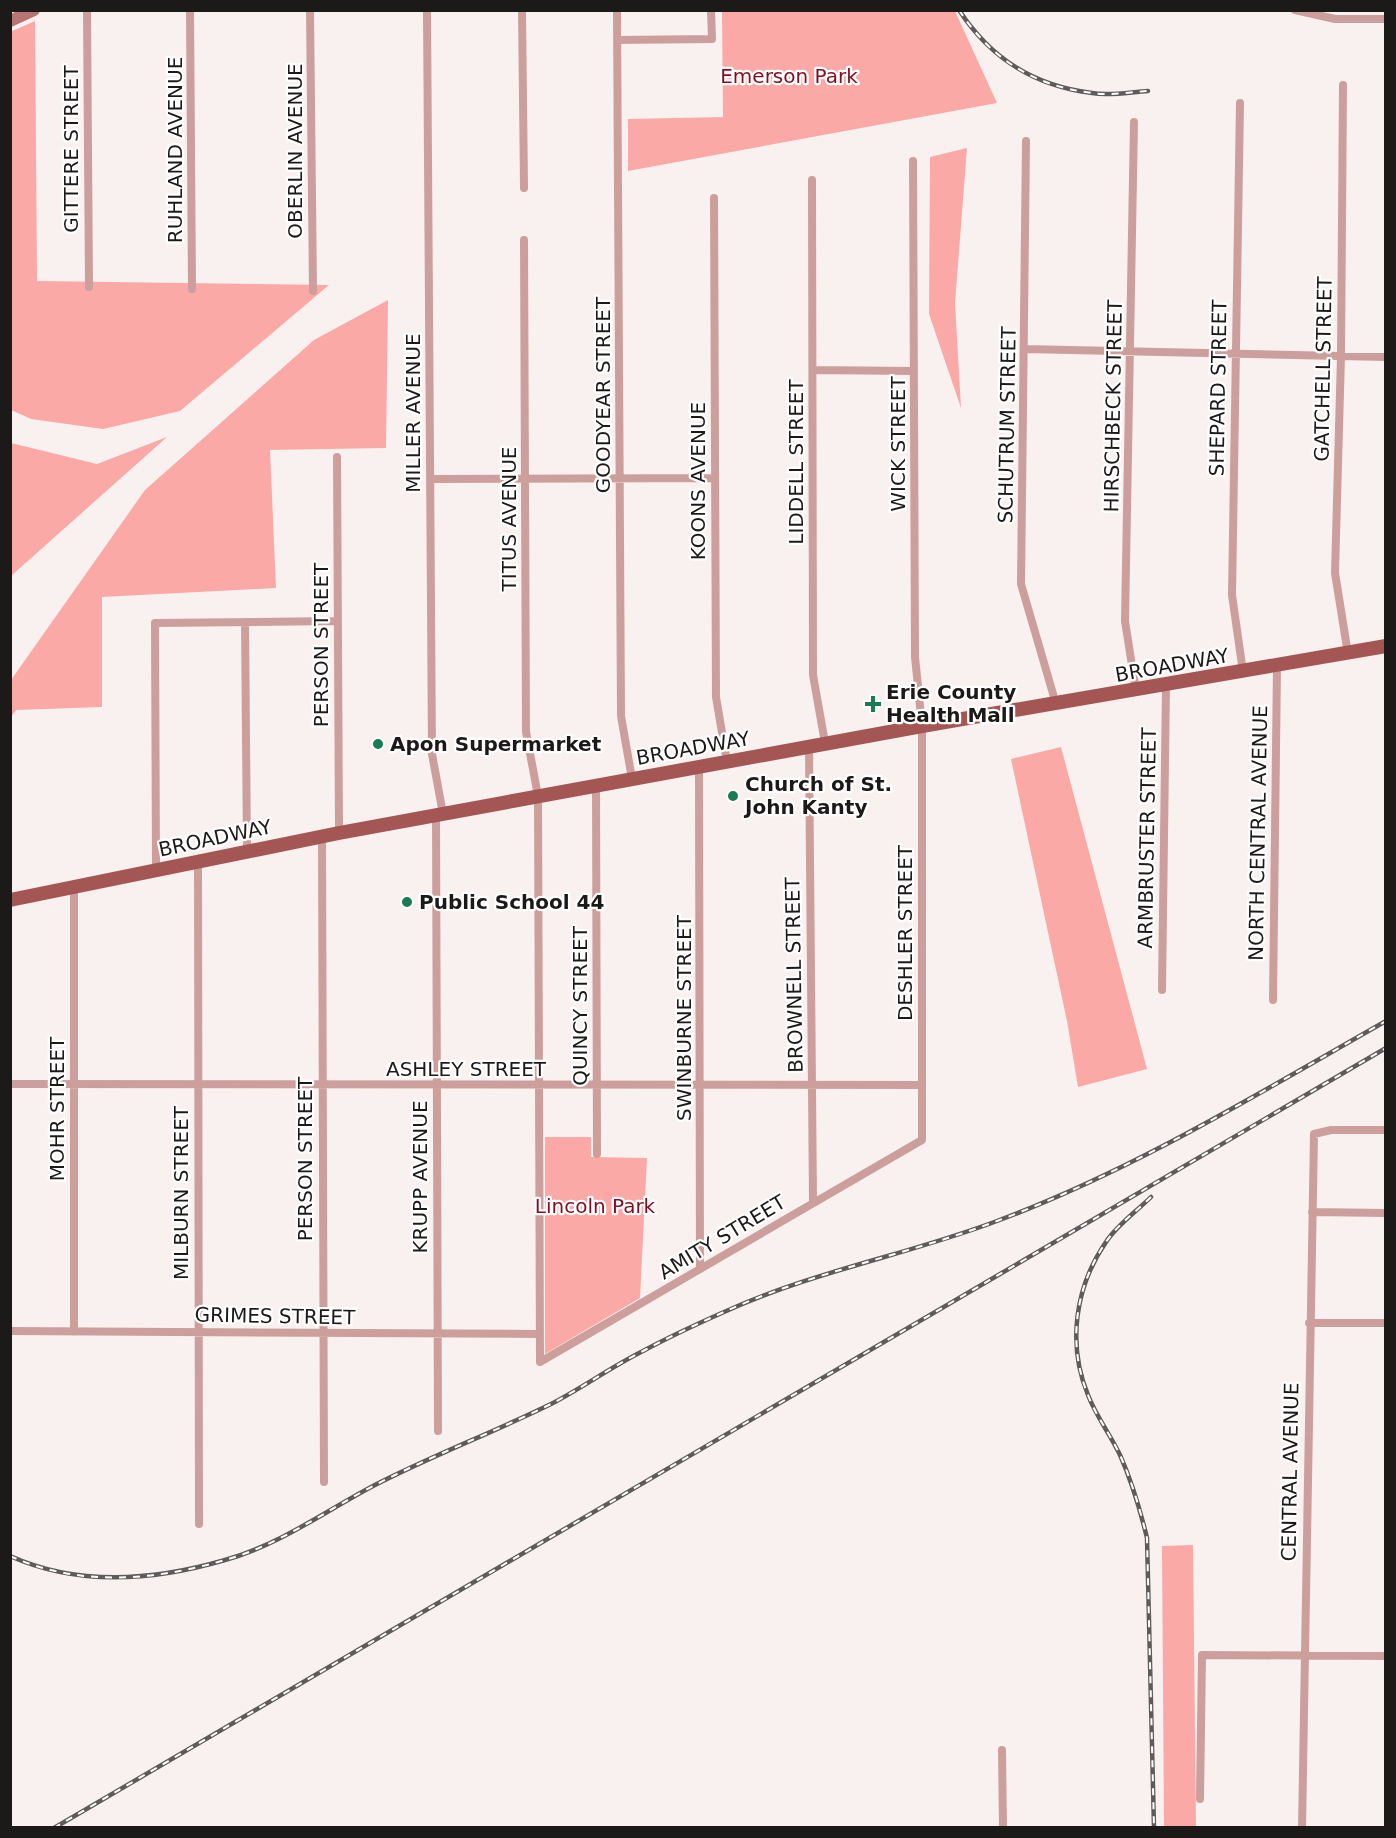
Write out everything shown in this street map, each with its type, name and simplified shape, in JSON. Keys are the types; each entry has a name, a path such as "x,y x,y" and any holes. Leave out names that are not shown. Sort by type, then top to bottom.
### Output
{"main road":[{"name":"BROADWAY","path":"10,900 439,814 809,746 1166,686 1386,646"}],"street":[{"path":"10,21 34,10"},
{"name":"GITTERE STREET","path":"87,10 89,287"},
{"name":"RUHLAND AVENUE","path":"190,10 192,289"},
{"name":"OBERLIN AVENUE","path":"310,10 313,291"},
{"name":"MILLER AVENUE","path":"427,10 432,754 439,814"},
{"path":"522,10 524,188"},
{"name":"GOODYEAR STREET","path":"617,10 621,716 632,779"},
{"path":"617,40 712,39 711,10"},
{"path":"1295,10 1386,19"},
{"name":"GATCHELL STREET","path":"1343,85 1341,356 1335,573 1348,654"},
{"name":"SHEPARD STREET","path":"1240,103 1232,595 1243,672"},
{"name":"HIRSCHBECK STREET","path":"1134,122 1125,621 1136,690"},
{"name":"SCHUTRUM STREET","path":"1026,141 1021,584 1056,704"},
{"name":"WICK STREET","path":"913,161 915,657 922,726"},
{"name":"LIDDELL STREET","path":"812,180 813,675 825,744"},
{"name":"KOONS AVENUE","path":"714,198 716,697 727,762"},
{"name":"TITUS AVENUE","path":"524,240 526,732 538,796 540,1362"},
{"path":"1025,349 1386,357"},
{"path":"813,370 914,371"},
{"name":"PERSON STREET","path":"337,457 339,833"},
{"path":"430,480 715,477"},
{"path":"156,870 155,623 337,621"},
{"path":"245,622 247,852"},
{"name":"NORTH CENTRAL AVENUE","path":"1273,1000 1277,666"},
{"name":"ARMBRUSTER STREET","path":"1162,990 1166,686"},
{"name":"DESHLER STREET","path":"922,726 922,1140"},
{"name":"BROWNELL STREET","path":"809,746 813,1202"},
{"name":"SWINBURNE STREET","path":"699,767 700,1269"},
{"name":"QUINCY STREET","path":"596,786 597,1154"},
{"name":"KRUPP AVENUE","path":"438,1431 436,1086 439,814"},
{"name":"PERSON STREET","path":"322,836 324,1482"},
{"name":"MILBURN STREET","path":"198,862 199,1524"},
{"name":"MOHR STREET","path":"74,887 74,1332"},
{"name":"ASHLEY STREET","path":"10,1084 701,1086 922,1084"},
{"name":"CENTRAL AVENUE","path":"1302,1827 1314,1134 1331,1130 1386,1130"},
{"name":"AMITY STREET","path":"540,1362 922,1140"},
{"path":"1312,1212 1385,1213"},
{"path":"1309,1323 1386,1323"},
{"name":"GRIMES STREET","path":"10,1331 540,1334"},
{"path":"1200,1799 1202,1655 1386,1656"},
{"path":"1002,1750 1003,1827"}],"green space":[{"name":"Emerson Park","path":"722,11 955,11 997,103 628,171 628,119 723,117"},
{"path":"35,21 37,281 329,285 180,411 103,429 31,419 11,410 10,32"},
{"path":"967,148 955,303 961,408 929,314 930,157"},
{"path":"388,300 386,448 270,450 276,588 102,597 102,707 16,710 11,717 11,680 145,490 314,340"},
{"path":"167,437 11,576 11,443 97,464"},
{"path":"1061,747 1147,1069 1078,1087 1067,1021 1011,759"},
{"name":"Lincoln Park","path":"545,1137 591,1137 591,1157 647,1158 640,1298 545,1354"},
{"path":"1193,1545 1196,1827 1164,1827 1162,1546"}],"railway":[{"path":"959,10 985,43 1000,56 1033,77 1051,84 1099,94 1148,91"},
{"path":"10,1556 63,1573 116,1577 171,1573 245,1554 283,1537 395,1475 551,1404 631,1357 724,1312 791,1286 997,1221 1098,1178 1195,1129 1386,1021"},
{"path":"54,1828 1386,1048"},
{"path":"1151,1197 1116,1230 1095,1259 1081,1297 1076,1336 1081,1376 1095,1410 1124,1465 1147,1538 1154,1828"}],"place":[{"name":"Erie County Health Mall","path":"873,704"},
{"name":"Apon Supermarket","path":"378,744"},
{"name":"Church of St. John Kanty","path":"733,796"},
{"name":"Public School 44","path":"407,902"}]}
